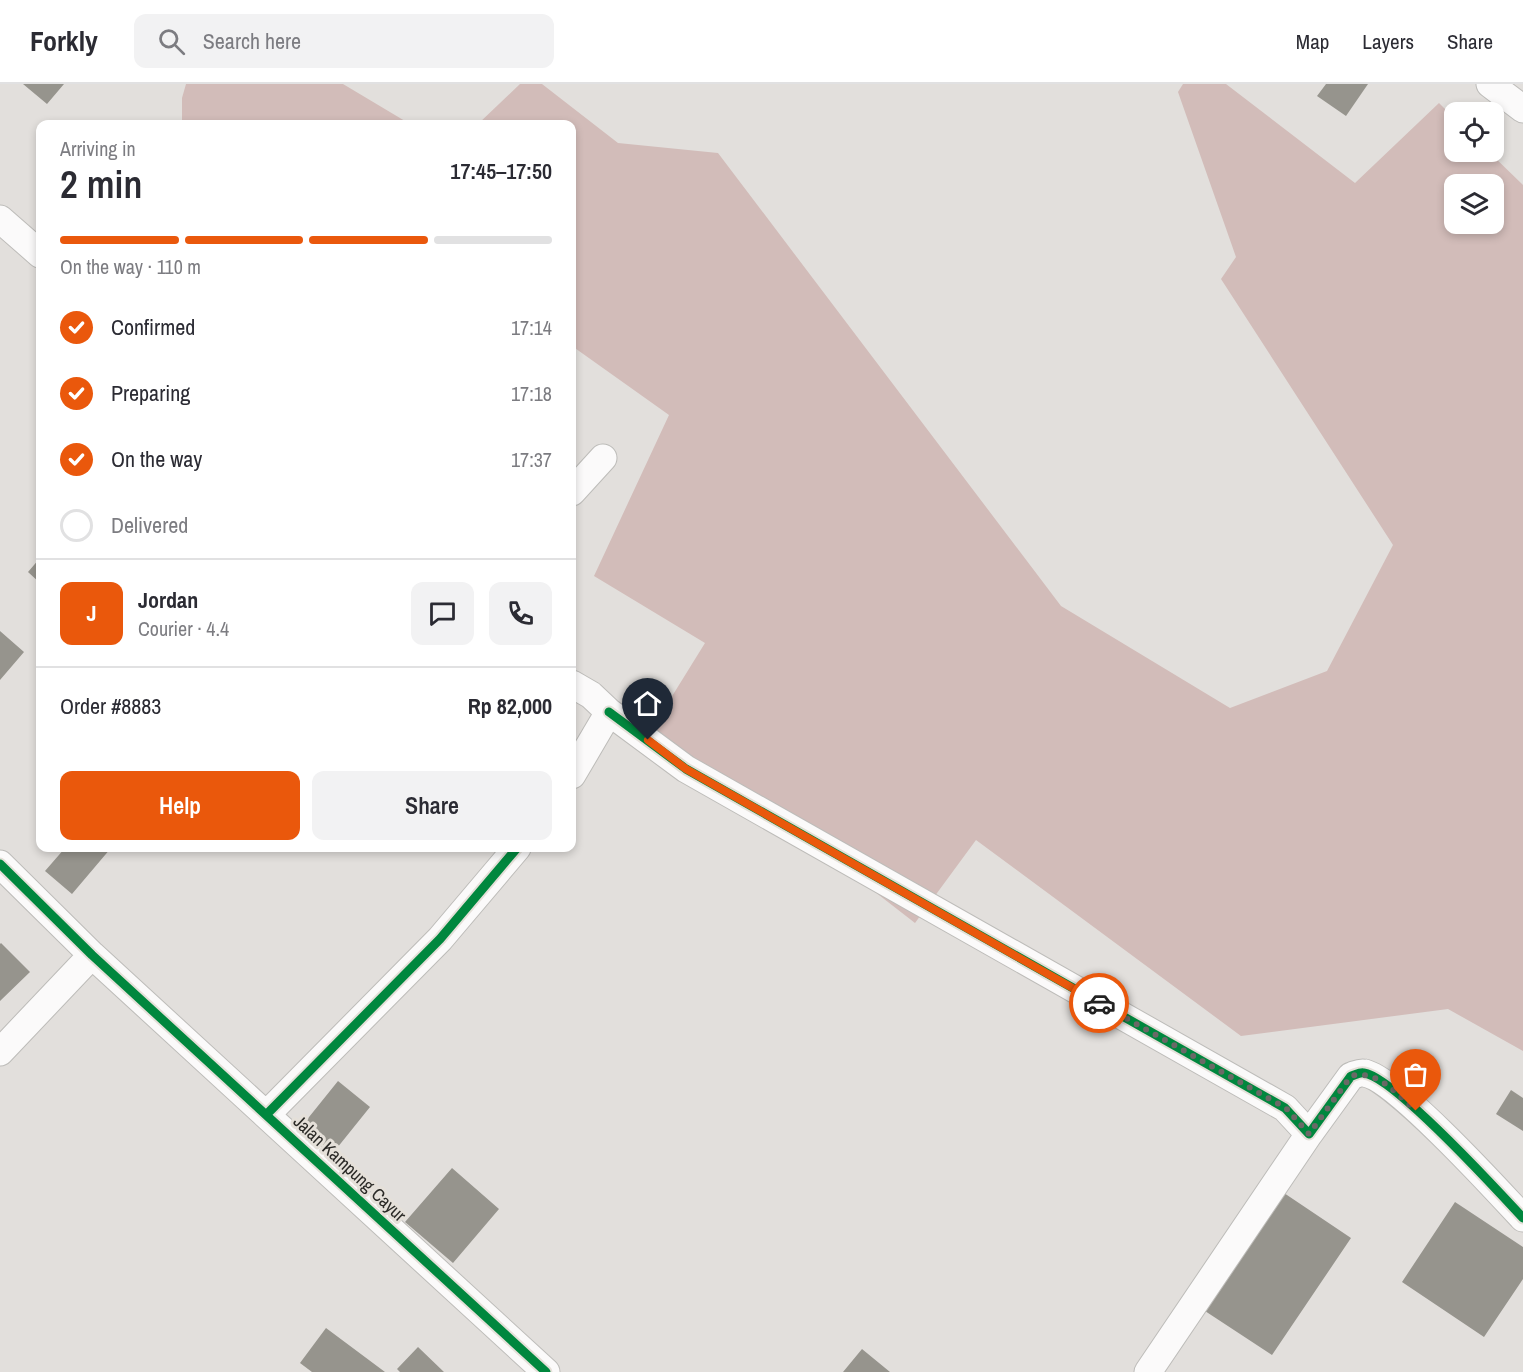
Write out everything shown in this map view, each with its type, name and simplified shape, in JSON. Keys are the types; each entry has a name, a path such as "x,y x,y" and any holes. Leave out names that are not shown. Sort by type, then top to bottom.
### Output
{"street":[{"path":"1490,84 1523,108"},
{"path":"0,219 36,250"},
{"path":"576,488 603,458"},
{"path":"576,686 591,695 609,712 686,769 1286,1108 1309,1134"},
{"path":"576,768 609,712"},
{"path":"267,1114 440,939 514,852"},
{"name":"Jalan Kampung Cayur","path":"0,864 92,955 546,1372"},
{"path":"0,1052 92,955"},
{"path":"1148,1372 1309,1134 1351,1076 1363,1073 1380,1079 1448,1139 1523,1218"}],"shaded area":[{"path":"186,84 343,84 403,120 182,120 182,98"},
{"path":"520,84 542,84 618,143 718,153 1061,606 1230,708 1327,671 1393,545 1221,279 1236,257 1178,92 1183,84 1226,84 1355,183 1439,103 1444,108 1444,162 1499,162 1523,185 1523,1051 1448,1009 1241,1036 976,840 915,923 732,781 648,735 705,643 594,576 669,415 576,349 576,120 482,120"}],"building":[{"path":"23,84 64,84 47,104"},
{"path":"1326,84 1368,84 1346,116 1317,96"},
{"path":"36,563 36,579 28,572"},
{"path":"0,631 24,652 0,680"},
{"path":"62,852 108,852 72,894 45,871"},
{"path":"0,944 30,972 0,1001"},
{"path":"338,1081 370,1107 333,1153 301,1127"},
{"path":"1511,1090 1523,1098 1523,1131 1496,1114"},
{"path":"452,1168 499,1209 453,1263 405,1222"},
{"path":"1284,1193 1351,1238 1272,1355 1205,1311"},
{"path":"1455,1202 1523,1247 1523,1279 1484,1337 1402,1282"},
{"path":"326,1328 385,1372 312,1372 300,1363"},
{"path":"418,1347 444,1372 400,1372 397,1369"},
{"path":"862,1349 890,1372 843,1372"}],"cycle path":[{"path":"609,712 686,769 1285,1108 1309,1134 1351,1076 1362,1073 1378,1079 1445,1137 1523,1218"},
{"path":"267,1114 440,939 514,852"},
{"path":"0,864 92,955 546,1372"}],"way so far":[{"path":"1099,1003 1286,1108 1309,1134 1326,1107 1351,1076 1363,1073 1380,1079 1416,1111"}],"route":[{"path":"648,740 686,769 1099,1003"}]}
